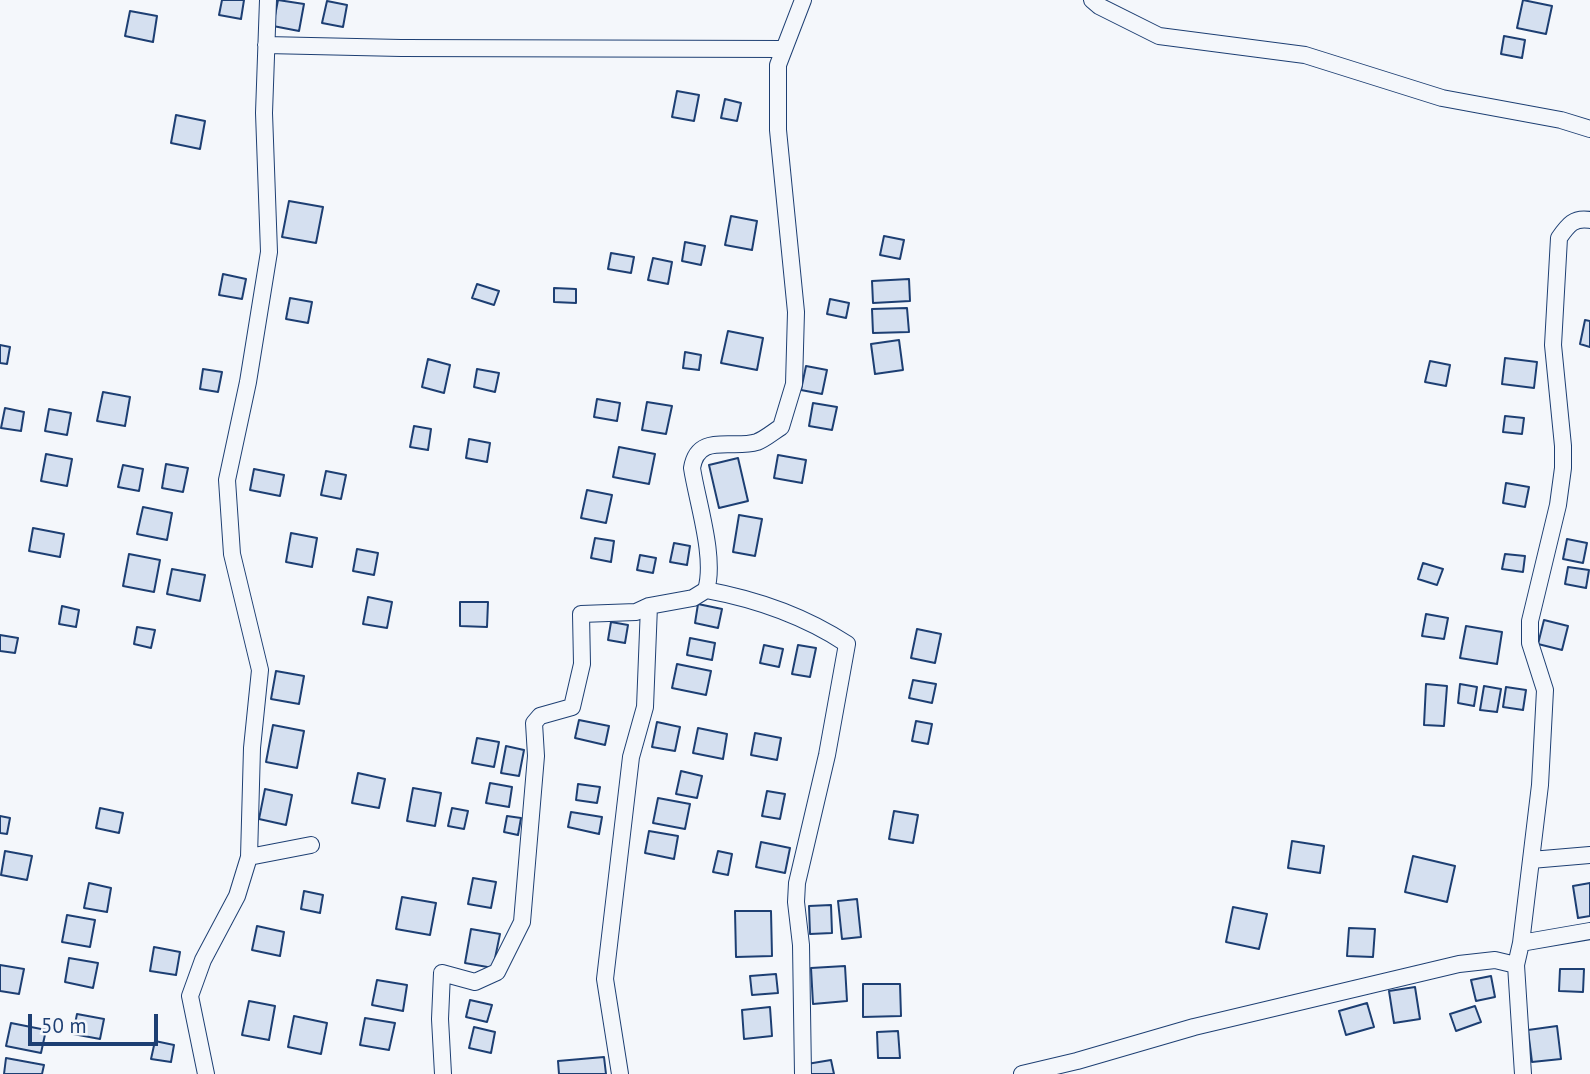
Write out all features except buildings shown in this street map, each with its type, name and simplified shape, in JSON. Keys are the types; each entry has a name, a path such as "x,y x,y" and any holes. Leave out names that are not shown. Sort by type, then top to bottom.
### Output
{"street":[{"path":"206,1074 190,996 203,961 237,896 249,857 253,748 260,670 232,554 227,480 248,382 269,252 264,113 268,0"},
{"path":"443,1074 440,1019 442,973 475,982 497,972 522,922 536,756 534,723 540,716 572,707 582,664 582,614 636,612 649,606 693,598 706,590 709,580 705,535 692,468 694,457 705,446 756,442 781,427 794,384 796,312 778,130 778,65 803,0"},
{"path":"1092,0 1159,36 1305,55 1442,98 1561,120 1590,130"},
{"path":"266,45 784,49"},
{"path":"1523,1074 1516,965 1540,785 1545,690 1530,643 1530,621 1558,505 1563,468 1552,345 1559,238 1568,224 1580,218 1590,220"},
{"path":"706,590 745,597 830,633 847,644 827,754 797,883 803,1074"},
{"path":"620,1074 605,979 631,757 645,707 649,606"},
{"path":"249,857 311,845"},
{"path":"1531,860 1590,855"},
{"path":"1521,943 1590,932"},
{"path":"1022,1074 1194,1027 1459,964 1495,960 1516,965"}]}
